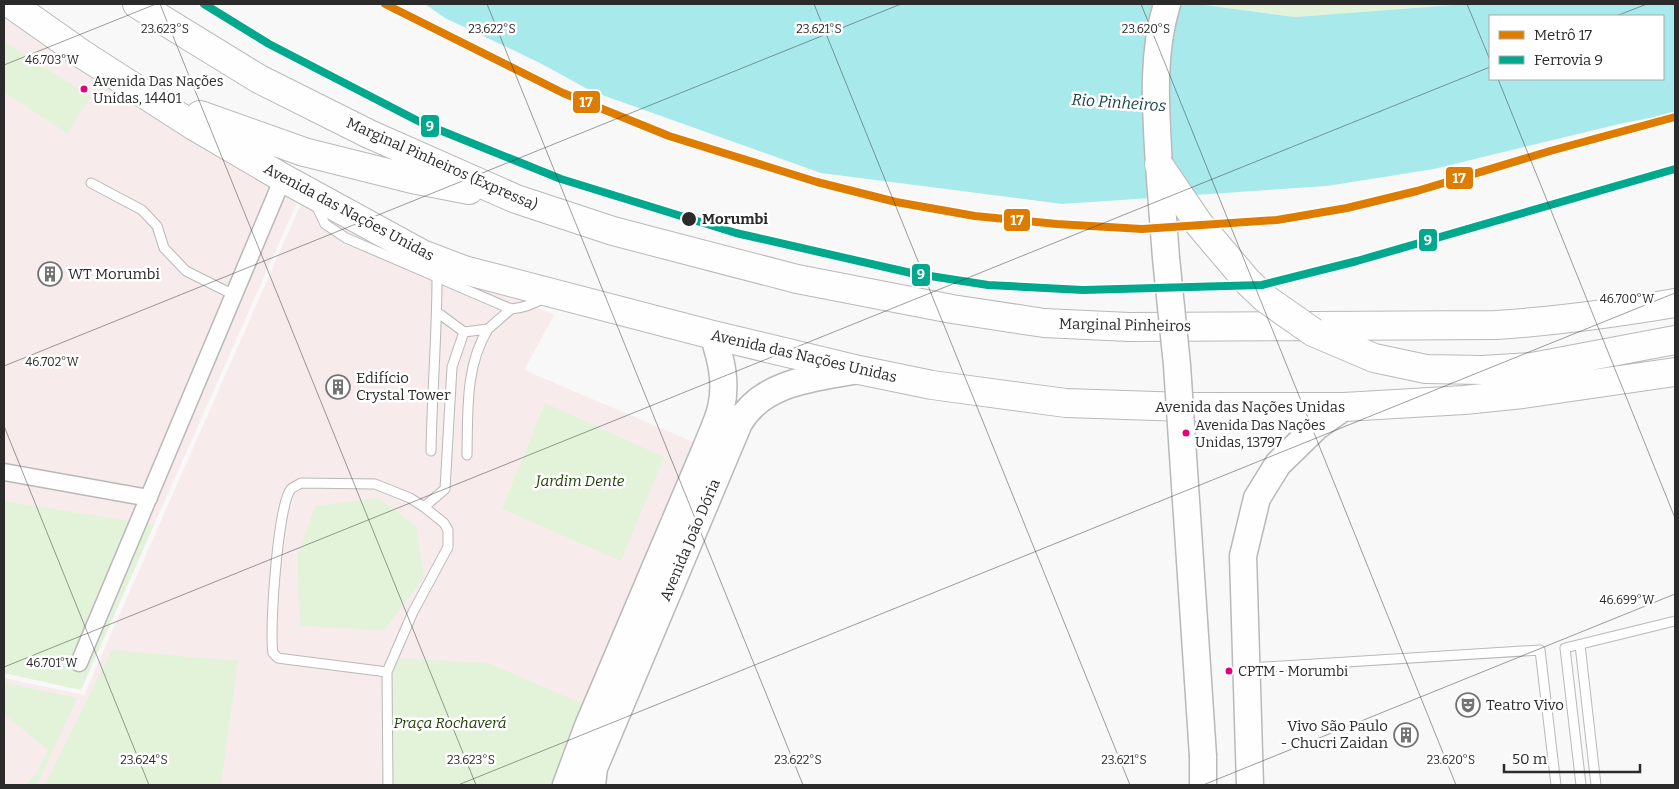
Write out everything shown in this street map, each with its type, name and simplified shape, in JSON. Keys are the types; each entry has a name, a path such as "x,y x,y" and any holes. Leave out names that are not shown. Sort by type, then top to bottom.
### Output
{"highway":[{"name":"Avenida das Nações Unidas","path":"11,4 82,54 194,126 315,196 422,254 464,270 713,335 859,370 932,385 1066,403 1152,407 1344,407 1474,399 1523,394 1675,372"},
{"name":"Marginal Pinheiros (Expressa)","path":"138,4 259,80 369,134 516,199 613,231 797,279"},
{"path":"149,97 304,152 412,179 516,199"},
{"path":"1159,165 1199,224 1248,282 1266,299 1313,332 1374,358 1426,370 1483,370 1532,367 1675,340"},
{"name":"Marginal Pinheiros","path":"797,279 952,309 1044,323 1129,327 1457,326 1536,323 1610,314 1675,303"}],"main road":[{"path":"1167,4 1162,20 1156,66 1156,110 1204,756 1203,785"},
{"name":"Avenida João Dória","path":"566,785 588,726 706,448 721,408 724,382 719,353 713,335"},
{"name":"Avenida João Dória","path":"592,785 594,768 744,414 763,396 789,385 859,370"},
{"path":"1250,785 1243,556 1257,498 1278,464 1316,427 1344,407"}],"street":[{"path":"79,663 283,178"},
{"path":"4,472 149,498"}],"lane":[{"path":"91,183 142,210 157,226 164,248 186,272 234,294"},
{"path":"315,196 315,205 325,224 346,238 510,309 522,308 537,302 551,292"},
{"path":"430,450 438,278"},
{"path":"467,455 469,388 479,344 488,329 510,309"},
{"path":"437,312 464,332 488,329"},
{"path":"424,506 445,489 452,367 464,332"},
{"path":"387,672 285,660 278,658 273,653 274,570 286,498 291,489 301,483 375,484 410,498 424,506 444,523 449,537 448,547 413,612 387,672 388,785"},
{"path":"1581,785 1565,648 1675,621"},
{"path":"1580,644 1596,785"},
{"path":"1246,669 1540,650 1556,785"}],"shaded area":[{"path":"4,18 297,202 81,690 4,673"},
{"path":"301,204 554,315 524,370 705,447 567,785 4,785 4,678 84,695"}],"green space":[{"path":"1197,4 1466,4 1295,17"},
{"path":"4,41 91,97 67,133 4,92"},
{"name":"Jardim Dente","path":"545,403 664,457 621,561 502,509"},
{"path":"378,498 416,526 424,578 384,630 300,626 297,557 315,506"},
{"path":"4,501 154,525 81,690 4,673"},
{"path":"112,650 238,661 221,785 45,785"},
{"name":"Praça Rochaverá","path":"391,658 488,663 585,705 554,785 382,785"},
{"path":"4,683 77,698 37,785 26,785 37,772 48,750 4,714"}],"water":[{"name":"Rio Pinheiros","path":"425,4 1197,4 1295,17 1466,4 1675,4 1675,113 1619,124 1434,169 1327,186 1062,204 821,173 591,91 540,63 445,18"}],"metro line":[{"name":"17","path":"385,4 563,93 669,136 817,182 896,202 975,216 1057,224 1142,229 1277,220 1347,208 1417,191 1550,151 1675,117"}],"rail line":[{"name":"9","path":"204,4 269,44 422,123 561,179 736,233 911,273 988,285 1083,290 1262,285 1357,261 1675,169"}],"place":[{"name":"Avenida Das Nações Unidas, 14401","path":"84,89"},
{"name":"Morumbi","path":"689,219"},
{"name":"WT Morumbi","path":"50,274"},
{"name":"Edifício Crystal Tower","path":"338,387"},
{"name":"Avenida Das Nações Unidas, 13797","path":"1186,433"},
{"name":"CPTM - Morumbi","path":"1229,671"},
{"name":"Teatro Vivo","path":"1468,705"},
{"name":"Vivo São Paulo - Chucri Zaidan","path":"1406,735"}]}
